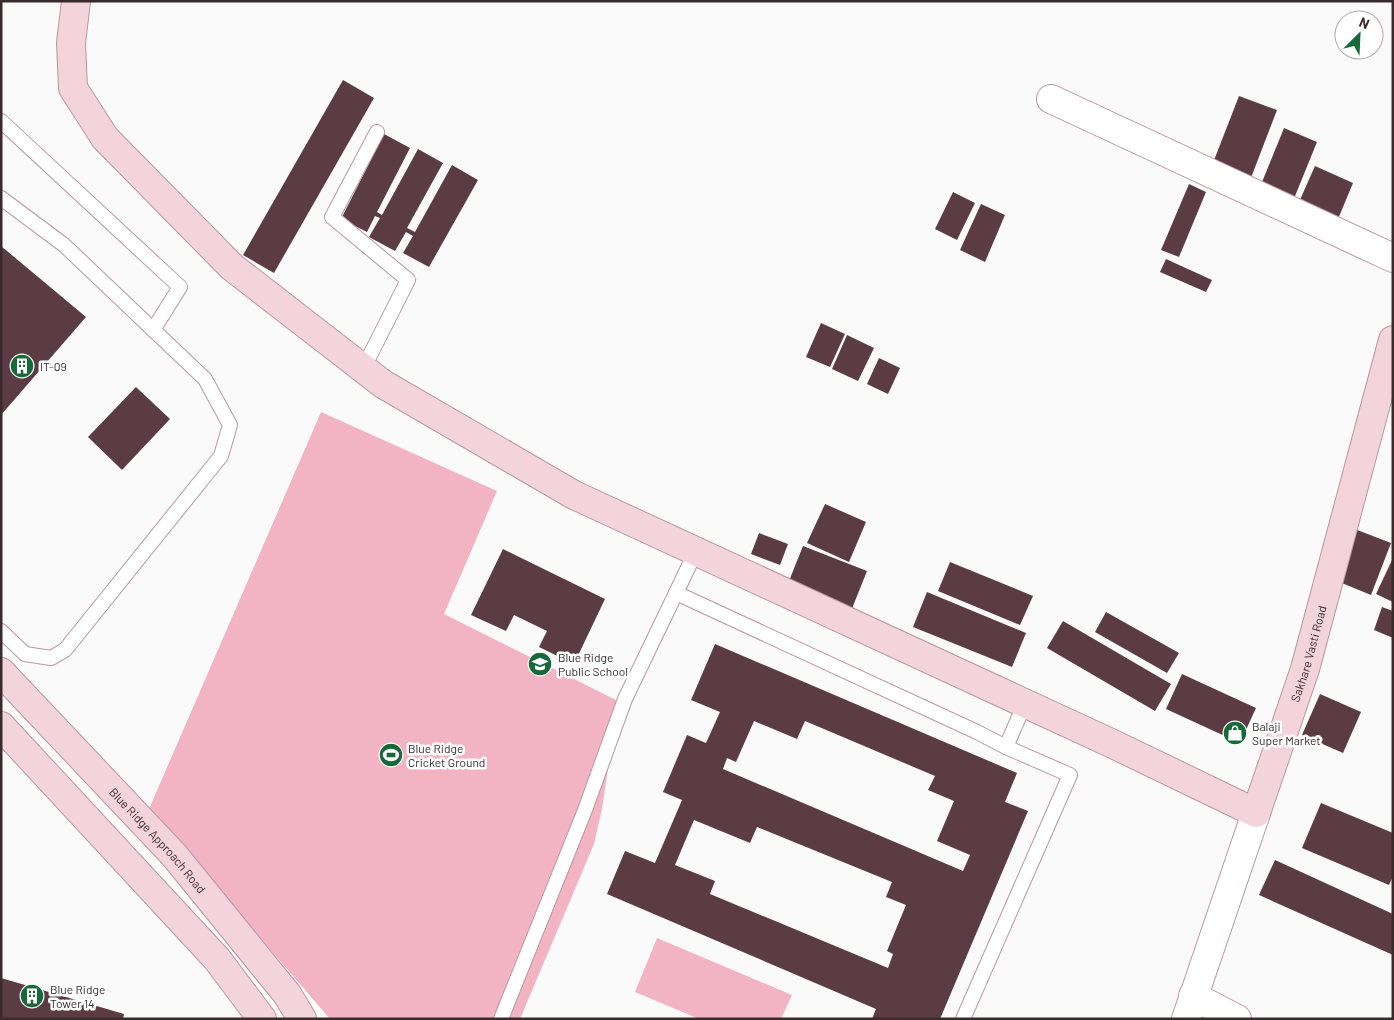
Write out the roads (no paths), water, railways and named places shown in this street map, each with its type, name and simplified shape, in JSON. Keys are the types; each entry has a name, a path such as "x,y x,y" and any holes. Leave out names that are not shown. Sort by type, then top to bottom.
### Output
{"street":[{"path":"76,1 71,43 72,88 105,138 232,267 383,384 574,495 1025,703 1256,813"},
{"path":"1051,99 1393,258"},
{"name":"Sakhare Vasti Road","path":"1190,1008 1305,669 1393,340"},
{"name":"Blue Ridge Approach Road","path":"1,672 174,855 287,994 302,1019"},
{"path":"1,726 218,959 262,1019"},
{"path":"1190,1008 1236,1019"}],"lane":[{"path":"1,121 180,287 153,330"},
{"path":"363,369 408,280 332,217 377,132"},
{"path":"1,198 64,246 205,379 230,425 220,456 65,650 51,658 25,654 1,631"},
{"path":"501,1019 585,810 625,699 696,551"},
{"path":"676,593 1070,775 963,1019"},
{"path":"1006,747 1025,703"}],"place":[{"name":"IT-09","path":"22,366"},
{"name":"Blue Ridge Public School","path":"540,664"},
{"name":"Balaji Super Market","path":"1235,733"},
{"name":"Blue Ridge Cricket Ground","path":"391,755"},
{"name":"Blue Ridge Tower 14","path":"32,996"}]}
